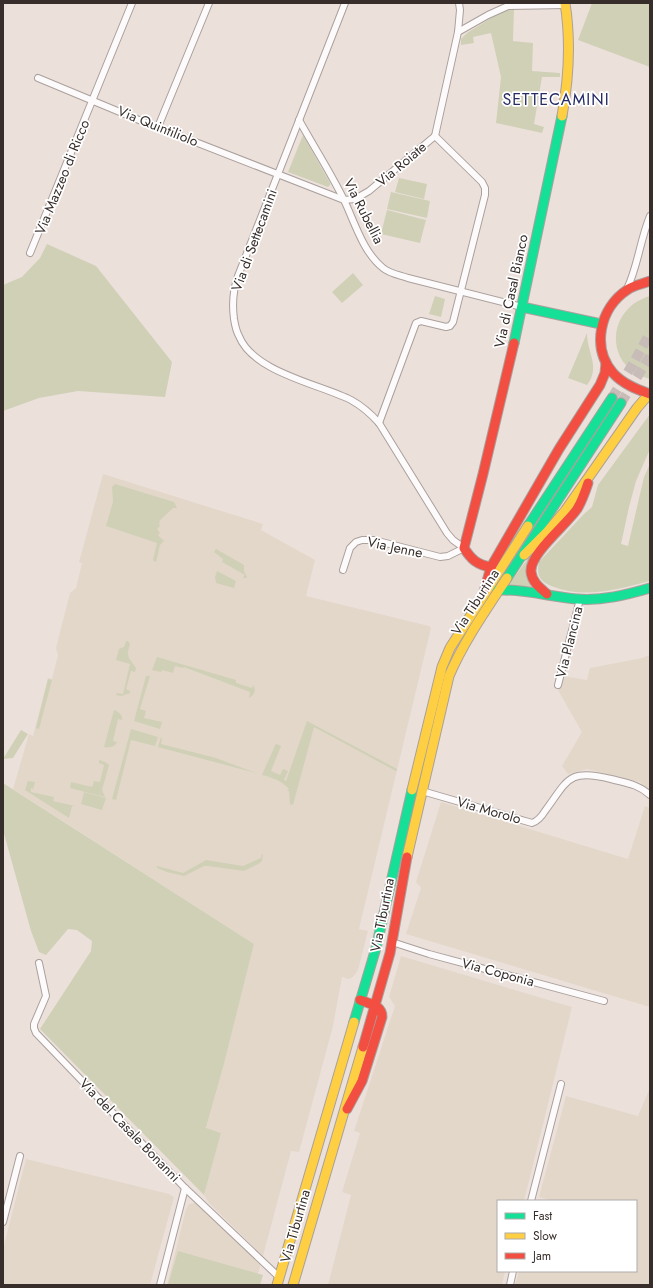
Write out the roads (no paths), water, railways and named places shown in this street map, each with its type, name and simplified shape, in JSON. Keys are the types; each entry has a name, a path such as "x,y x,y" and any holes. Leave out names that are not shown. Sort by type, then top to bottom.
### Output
{"main road":[{"name":"Via di Casal Bianco","path":"464,548 480,488 522,307 545,203 567,90 570,46 566,4"},
{"name":"Via Tiburtina","path":"650,281 627,289 609,306 601,324 600,339 606,363 612,372 624,384 632,389 650,394"},
{"path":"522,307 601,324"},
{"name":"Via Tiburtina","path":"484,594 491,567 556,455 600,385 605,373 606,363"},
{"name":"Via Tiburtina","path":"518,561 562,516 642,401 650,394"},
{"name":"Via Tiburtina","path":"278,1281 385,913 401,836 440,672 453,644 484,594 612,398"},
{"name":"Via Tiburtina","path":"293,1285 296,1280 340,1119 360,1086 382,1020 382,1011 374,1005 392,942 409,848 452,669 467,639 498,590 621,403"},
{"path":"546,594 533,580 531,571 532,562 578,507 584,495 589,476"},
{"path":"464,548 476,563 491,567"},
{"path":"498,590 514,590 580,599 607,598 650,588"},
{"path":"360,1000 374,1005"}],"street":[{"name":"Via Mazzeo di Ricco","path":"30,253 132,3"},
{"path":"158,127 209,3"},
{"name":"Via di Settecamini","path":"345,3 235,283 233,298 234,313 239,337 250,353 267,365 352,401 366,410 379,423 446,532 453,540 464,548"},
{"path":"379,423 417,322 421,321 450,326 454,320 485,195 485,188 482,182 436,136 458,32 460,10 459,3"},
{"path":"458,32 502,7 566,4"},
{"name":"Via Quintiliolo","path":"38,78 278,174"},
{"name":"Via Rubellia","path":"299,120 344,200 365,246 381,267 391,273 461,292"},
{"name":"Via Roiate","path":"344,200 355,199 369,191 436,136"},
{"path":"278,174 344,200"},
{"name":"Via Tiburtina","path":"627,289 634,274 642,238 650,216"},
{"path":"461,292 522,307"},
{"name":"Via Jenne","path":"343,570 350,548 358,541 362,540 374,540 440,557 448,556 464,548"},
{"name":"Via Plancina","path":"558,685 580,599"},
{"name":"Via Morolo","path":"422,792 532,823 537,821 542,816 564,785 570,780 581,775 594,775 638,786 643,788 650,795"},
{"name":"Via Coponia","path":"392,942 436,956 604,1001"},
{"name":"Via del Casale Bonanni","path":"39,962 46,996 34,1024 35,1030 185,1188 278,1281"},
{"path":"531,1200 561,1084"},
{"path":"3,1222 20,1156"},
{"path":"160,1285 185,1188"},
{"path":"510,1285 513,1272"}],"tunnel":[{"path":"612,398 650,333"},
{"path":"621,403 650,356"}],"district":[{"name":"SETTECAMINI","path":"556,99"}]}
